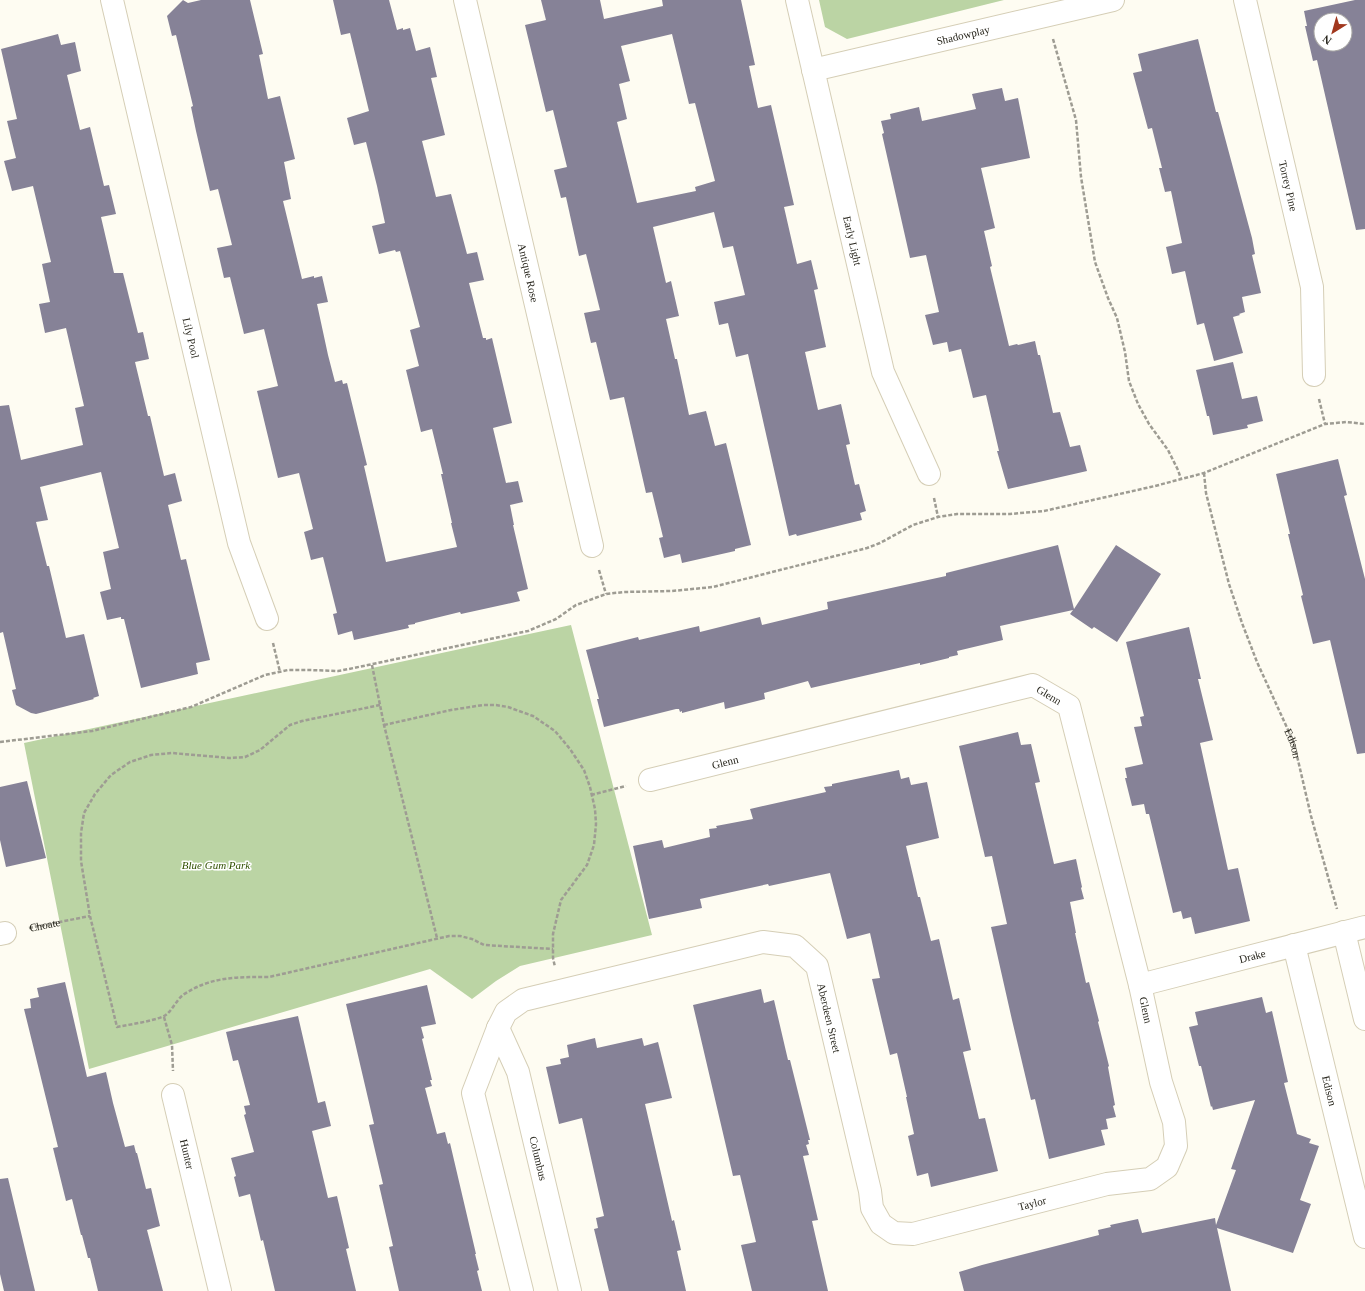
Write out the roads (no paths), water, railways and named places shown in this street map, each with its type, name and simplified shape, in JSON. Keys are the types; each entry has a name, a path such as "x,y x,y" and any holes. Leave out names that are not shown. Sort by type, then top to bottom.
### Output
{"street":[{"name":"Lily Pool","path":"112,0 239,543 267,619"},
{"name":"Antique Rose","path":"465,0 592,546"},
{"name":"Early Light","path":"797,0 883,372 928,474"},
{"name":"Shadowplay","path":"814,70 1113,0"},
{"name":"Torrey Pine","path":"1245,0 1312,287 1314,375"},
{"name":"Glenn","path":"650,780 1033,685 1069,706 1140,985 1161,1082 1174,1122 1176,1146 1167,1167"},
{"name":"Drake","path":"1140,985 1365,927"},
{"path":"1344,932 1365,1019"},
{"name":"Aberdeen Street","path":"498,1028 506,1012 523,1000 764,942 795,946 817,966 870,1191 872,1208 881,1224 894,1234"},
{"name":"Edison","path":"1294,945 1365,1237"},
{"path":"498,1028 473,1093 522,1291"},
{"name":"Columbus","path":"498,1028 518,1072 570,1291"},
{"name":"Hunter","path":"173,1095 220,1291"},
{"name":"Taylor","path":"894,1234 913,1234 1107,1184 1150,1179 1167,1167"}],"park label":[{"name":"Blue Gum Park","path":"216,865"}]}
